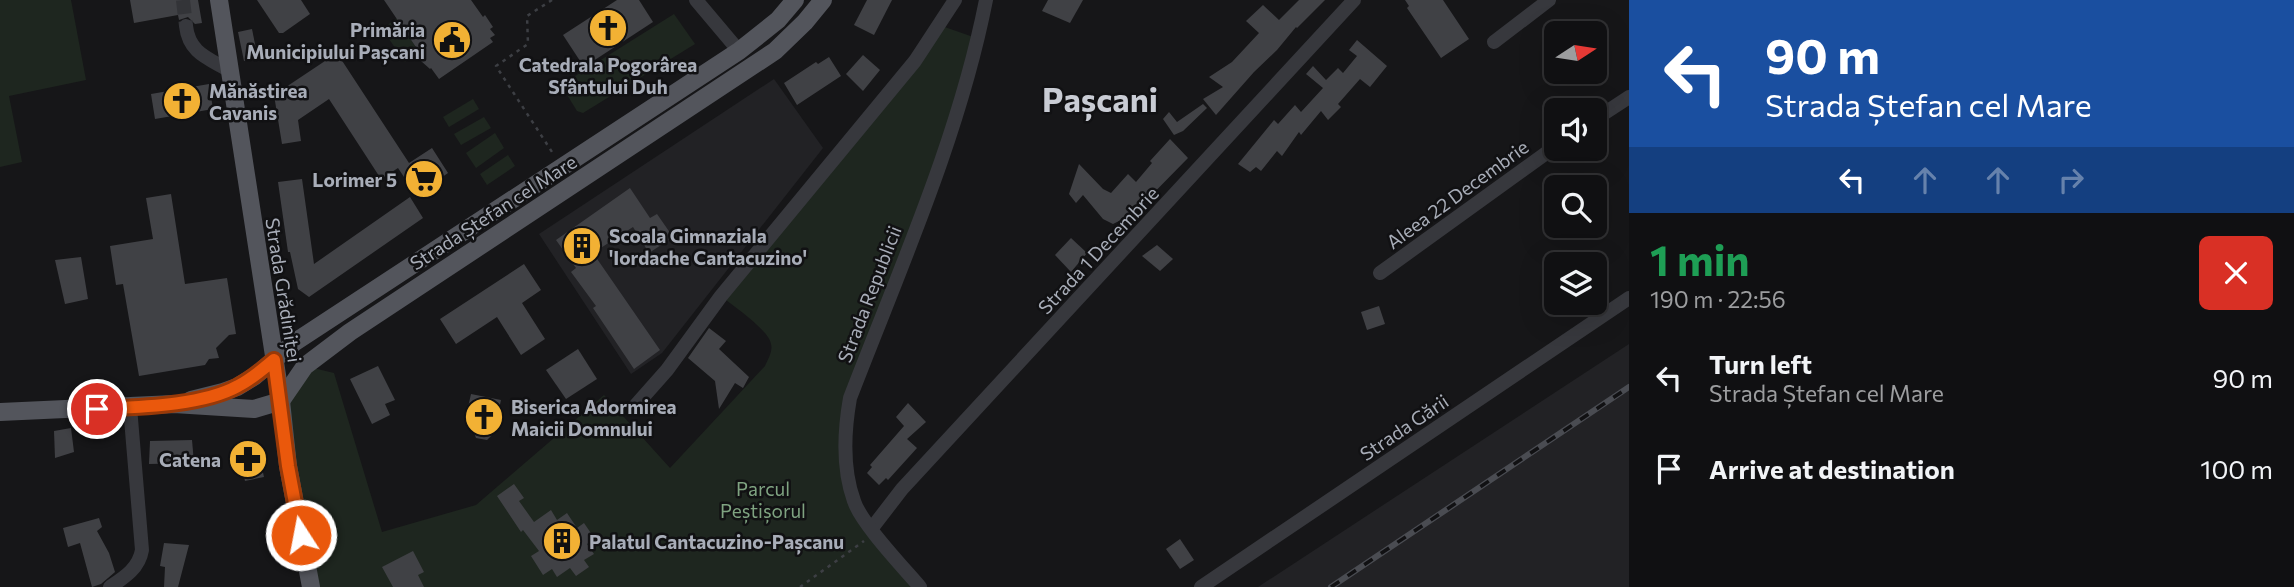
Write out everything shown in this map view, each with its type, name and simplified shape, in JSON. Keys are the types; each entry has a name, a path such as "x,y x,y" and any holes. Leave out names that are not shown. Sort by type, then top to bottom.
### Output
{"main road":[{"name":"Strada Grădiniței","path":"219,0 281,401 288,466 312,587"},
{"name":"Strada Ștefan cel Mare","path":"174,404 223,393 255,376 295,342 738,51 778,20 795,0"},
{"name":"Strada Ștefan cel Mare","path":"0,412 174,404 254,409 281,401 305,366 350,332 775,51 823,0"},
{"path":"636,118 648,135"}],"street":[{"path":"696,0 738,51"},
{"path":"636,405 915,61 955,0"},
{"name":"Strada Republicii","path":"920,587 873,530 854,502 846,462 845,429 850,398 948,140 979,39 986,0"},
{"name":"Strada 1 Decembrie","path":"873,530 902,489 1354,0"},
{"path":"1494,42 1549,0"},
{"path":"186,26 189,42 194,49 230,71"},
{"path":"1607,111 1629,97"},
{"name":"Aleea 22 Decembrie","path":"1380,273 1544,155"},
{"name":"Strada Gării","path":"1201,587 1629,298"},
{"path":"110,587 132,571 140,560 142,550 130,407"}],"path":[{"path":"552,0 527,16 528,44 496,65 562,166"},
{"path":"800,587 873,530"}],"shaded area":[{"path":"774,79 823,148 662,353 631,374 539,234"},
{"path":"1629,344 1629,587 1258,587"}],"green space":[{"path":"0,0 71,0 86,80 9,96 22,162 0,167"},
{"path":"674,14 695,44 583,113 577,111 561,85"},
{"path":"397,18 419,52 405,62 382,29"},
{"name":"Parcul Peștișorul","path":"939,25 979,39 850,398 854,502 920,587 311,587 281,401 305,366 334,373 382,532 476,505 604,395 670,468 765,366 771,352 769,338 764,332 721,296"},
{"path":"473,99 479,109 449,127 443,117"},
{"path":"484,117 491,128 461,145 454,134"},
{"path":"495,133 504,148 476,168 466,153"},
{"path":"508,155 515,166 487,185 480,174"}],"building":[{"path":"130,0 198,0 202,23 195,24 188,17 179,20 178,15 134,23"},
{"path":"257,0 301,0 310,14 279,33"},
{"name":"Primăria Municipiului Pașcani","path":"384,0 471,0 493,27 490,29 495,35 490,38 493,42 439,79 431,68 421,61 424,59"},
{"name":"Catedrala Pogorârea Sfântului Duh","path":"617,0 639,0 653,22 584,67 563,35"},
{"path":"867,0 892,0 874,35 854,25"},
{"path":"1048,0 1083,0 1070,23 1042,11"},
{"path":"1299,0 1325,0 1296,27 1216,115 1203,99 1223,87 1209,77 1232,62 1259,33 1246,21 1263,5 1279,20"},
{"path":"1405,0 1443,0 1469,39 1441,58 1407,8 1409,6"},
{"path":"252,29 258,59 244,61 238,32"},
{"path":"1357,40 1387,66 1370,87 1360,79 1338,104 1341,107 1328,120 1321,111 1301,135 1299,132 1282,156 1277,151 1261,171 1256,167 1250,172 1238,164 1274,120 1278,124 1295,105 1301,112 1323,88 1306,74 1313,66 1326,80 1338,68 1343,73 1357,56 1349,50"},
{"path":"337,53 409,163 432,148 448,173 416,195 398,168 381,179 329,99 298,120 301,141 282,144 274,95"},
{"path":"863,55 880,70 863,91 846,74"},
{"path":"829,57 841,76 797,105 784,83 816,62 818,64"},
{"name":"Mănăstirea Cavanis","path":"209,84 213,109 155,119 151,94"},
{"path":"1203,104 1207,108 1183,131 1174,135 1163,119 1169,112 1177,122"},
{"path":"1170,139 1188,158 1133,214 1139,219 1128,230 1119,221 1113,224 1103,219 1083,195 1076,203 1069,194 1079,164 1103,189 1111,193 1128,174 1136,182"},
{"path":"302,179 314,264 410,197 423,218 309,297 298,289 288,252 278,182"},
{"name":"Scoala Gimnaziala 'Iordache Cantacuzino'","path":"630,188 650,218 657,214 673,237 649,253 633,227 593,253 660,350 634,369 593,308 596,306 571,272 576,268 556,240"},
{"path":"171,194 185,284 227,278 236,334 229,335 216,348 219,358 209,359 205,365 139,376 123,284 116,285 110,246 153,239 146,198"},
{"path":"1071,238 1087,253 1071,272 1055,255"},
{"path":"1157,245 1173,259 1160,271 1142,256"},
{"path":"81,257 88,299 65,304 55,260"},
{"path":"524,264 541,290 522,303 545,339 521,355 497,317 456,344 440,319"},
{"path":"1379,306 1385,324 1367,330 1361,312"},
{"path":"709,328 726,341 719,349 749,377 743,388 735,383 719,409 715,381 688,358"},
{"path":"578,349 597,379 566,399 546,370"},
{"path":"378,366 395,400 385,404 390,415 372,424 350,379"},
{"name":"Biserica Adormirea Maicii Domnului","path":"471,394 501,400 494,433 487,440 476,438 473,430 475,418 466,416"},
{"path":"908,403 926,422 907,439 917,448 888,480 886,478 879,485 867,473 872,467 870,465 904,426 896,417"},
{"path":"71,428 74,452 55,458 54,431"},
{"path":"192,440 194,463 149,464 150,441"},
{"path":"257,446 264,477 245,481 238,450"},
{"name":"Palatul Cantacuzino-Pașcanu","path":"514,484 524,498 519,501 534,522 551,510 557,520 567,513 577,528 584,523 595,539 587,544 594,554 584,560 589,567 576,576 570,568 557,577 552,569 543,575 531,556 539,551 523,530 521,532 497,496"},
{"path":"99,518 102,527 97,531 109,553 115,572 101,584 92,587 80,543 68,547 63,528"},
{"path":"1180,539 1194,560 1180,569 1166,549"},
{"path":"164,543 189,545 178,587 164,587 165,567 160,566"},
{"path":"413,551 424,572 418,575 424,587 393,587 382,567"}],"tunnel":[{"path":"183,0 186,26"}],"railway":[{"path":"1331,587 1629,387"}],"place":[{"name":"Catedrala Pogorârea Sfântului Duh","path":"608,28"},
{"name":"Primăria Municipiului Pașcani","path":"452,40"},
{"name":"Mănăstirea Cavanis","path":"182,101"},
{"name":"Lorimer 5","path":"424,179"},
{"name":"Scoala Gimnaziala 'Iordache Cantacuzino'","path":"582,246"},
{"name":"Biserica Adormirea Maicii Domnului","path":"484,417"},
{"name":"Catena","path":"248,459"},
{"name":"Palatul Cantacuzino-Pașcanu","path":"562,541"}],"district":[{"name":"Pașcani","path":"1100,98"}],"route":[{"path":"97,409 174,404 223,393 255,376 274,360 288,466 301,535"}]}
